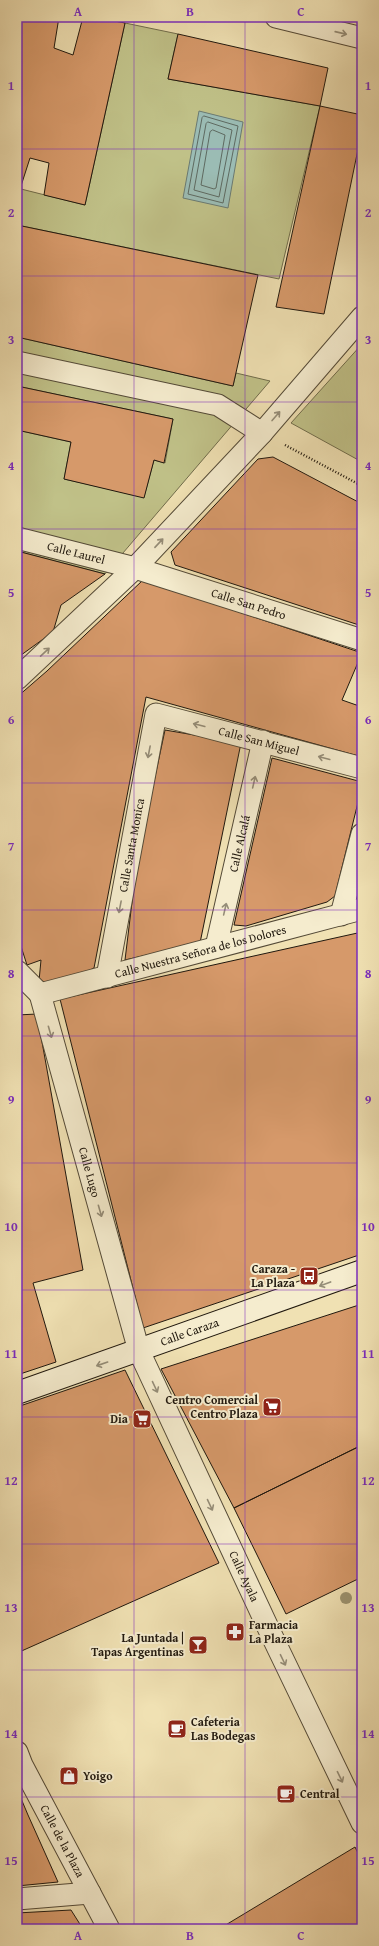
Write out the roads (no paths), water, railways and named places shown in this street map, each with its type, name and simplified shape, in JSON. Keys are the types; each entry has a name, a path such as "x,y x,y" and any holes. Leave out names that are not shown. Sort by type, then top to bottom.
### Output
{"street":[{"path":"276,17 362,38"},
{"path":"17,679 135,568 262,433 362,317"},
{"path":"17,362 218,405 262,433"},
{"name":"Calle Laurel","path":"17,538 135,568"},
{"name":"Calle San Pedro","path":"135,568 362,640"},
{"name":"Calle San Miguel","path":"156,714 362,768"},
{"name":"Calle Santa Monica","path":"107,977 156,714"},
{"name":"Calle Alcalá","path":"216,947 263,741"},
{"path":"341,914 362,834"},
{"name":"Calle Nuestra Señora de los Dolores","path":"40,994 362,909"},
{"path":"17,971 40,994"},
{"name":"Calle Lugo","path":"40,994 139,1351"},
{"name":"Calle Caraza","path":"17,1393 362,1271"},
{"name":"Calle Ayala","path":"139,1351 270,1634 362,1822"},
{"name":"Calle de la Plaza","path":"17,1752 22,1765 109,1929"},
{"path":"17,1899 90,1893"}],"water":[{"path":"199,111 243,122 228,208 183,198"}],"place":[{"name":"Caraza - La Plaza","path":"309,1276"},
{"name":"Centro Comercial Centro Plaza","path":"272,1407"},
{"name":"Dia","path":"142,1419"},
{"name":"Farmacia La Plaza","path":"235,1632"},
{"name":"La Juntada | Tapas Argentinas","path":"198,1645"},
{"name":"Cafeteria Las Bodegas","path":"177,1729"},
{"name":"Yoigo","path":"69,1776"},
{"name":"Central","path":"286,1794"}]}
